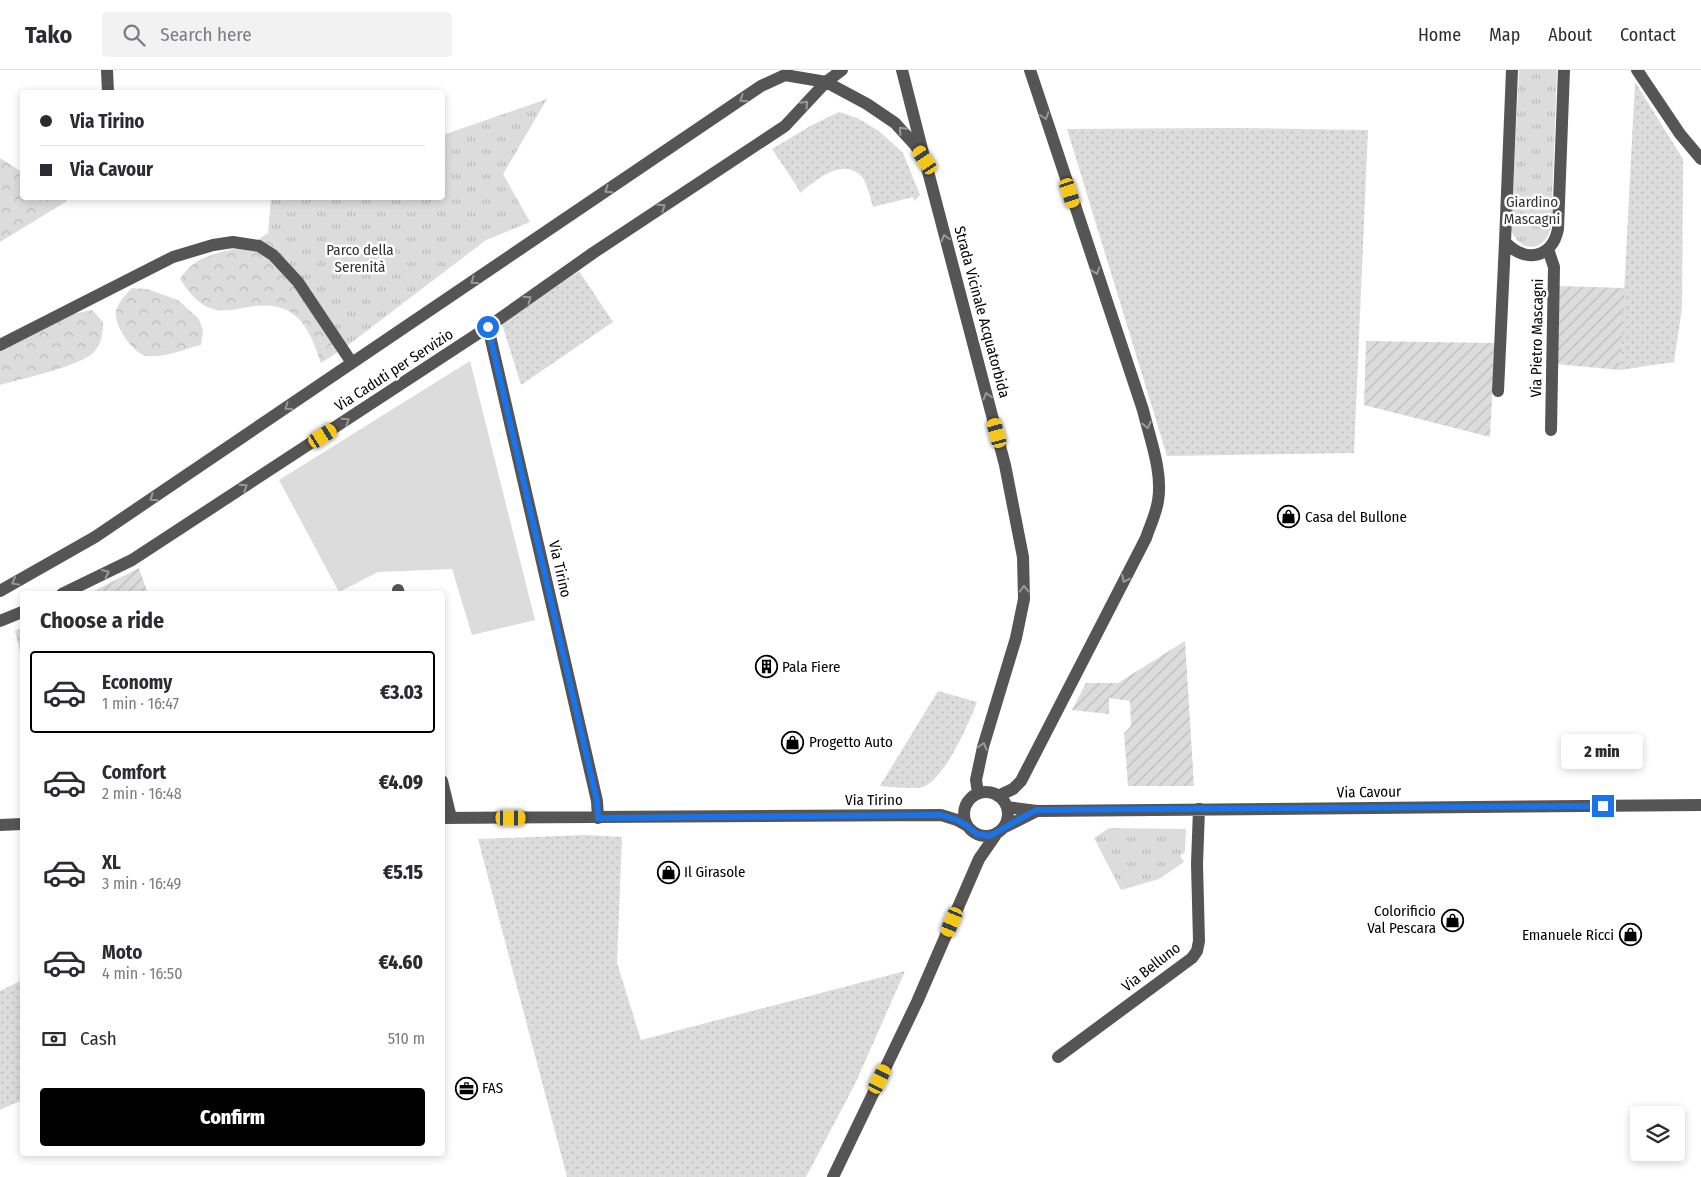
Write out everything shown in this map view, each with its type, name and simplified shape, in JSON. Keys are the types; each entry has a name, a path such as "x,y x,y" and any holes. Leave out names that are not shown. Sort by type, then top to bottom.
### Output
{"street":[{"path":"107,70 108,90"},
{"path":"827,76 842,70"},
{"name":"Strada Vicinale Acquatorbida","path":"902,70 1006,465 1023,557 1024,599 1016,638 983,747 976,780 978,793"},
{"path":"998,796 1013,789 1021,781 1146,538 1154,518 1159,487 1155,457 1143,410 1030,70"},
{"path":"1498,391 1512,70"},
{"path":"1505,242 1512,250 1521,255 1530,256 1548,249 1556,236 1558,228 1564,70"},
{"path":"1637,70 1680,134 1701,159"},
{"name":"Via Caduti per Servizio","path":"0,591 95,537 761,86 786,72 827,76"},
{"name":"Via Caduti per Servizio","path":"68,591 132,560 488,327 593,253 785,126 827,76"},
{"name":"Strada Vicinale Acquatorbida","path":"827,76 894,123 925,160"},
{"name":"Via Caduti per Servizio","path":"0,345 173,257 213,245 233,242 259,246 273,255 298,282 352,363"},
{"name":"Via Pietro Mascagni","path":"1548,249 1554,266 1551,430"},
{"name":"Via Tirino","path":"488,327 597,801 598,818"},
{"path":"0,621 20,613"},
{"path":"833,1177 917,1002 979,859 1000,831 1008,814 1007,807 998,796 985,792 972,796 965,806 964,819 969,827 979,859"},
{"name":"Via Tirino","path":"445,803 447,818 941,815 957,820 969,827"},
{"name":"Via Cavour","path":"1007,807 1036,810 1701,805"},
{"name":"Via Tirino","path":"941,815 965,806"},
{"name":"Via Belluno","path":"1058,1057 1192,958 1197,950 1199,941 1197,864 1199,809"},
{"name":"Via Cavour","path":"1000,831 1036,810"},
{"path":"0,825 20,824"},
{"path":"969,827 983,836 1000,831"}],"green space":[{"name":"Giardino Mascagni","path":"1519,70 1557,70 1551,227 1544,241 1532,247 1521,243 1515,238 1511,230"},
{"path":"1635,82 1683,159 1682,308 1674,362 1620,370"},
{"name":"Parco della Serenità","path":"547,99 503,174 530,222 486,240 347,346 268,233 271,200 445,200 445,134"},
{"path":"839,112 857,118 879,131 903,153 920,195 914,201 913,197 873,207 862,177 855,171 847,169 838,169 830,172 800,193 772,149 812,125"},
{"path":"1239,128 1368,130 1354,453 1167,456 1067,129"},
{"path":"0,158 20,171 20,200 67,201 0,242"},
{"path":"268,233 347,346 321,363 307,329 292,313 282,308 270,306 228,310 212,309 196,299 180,279 186,270 201,259 248,245"},
{"path":"579,271 613,322 521,385 502,324"},
{"path":"1559,286 1625,288 1620,370 1556,364"},
{"path":"132,288 147,289 178,300 199,319 203,331 201,345 154,356 147,356 136,350 125,338 116,317 119,304"},
{"path":"92,310 103,322 103,330 99,344 88,357 65,367 0,385 0,348 73,314"},
{"path":"1366,341 1495,343 1490,437 1364,405"},
{"path":"470,361 535,620 472,635 452,569 378,572 338,591 279,480"},
{"path":"139,568 147,591 94,591"},
{"path":"20,628 20,652 15,631"},
{"path":"1185,641 1194,786 1128,786 1124,733 1131,726 1130,701 1109,698 1109,714 1072,710 1086,683 1118,683"},
{"path":"938,691 977,702 948,762 931,782 923,787 880,786"},
{"path":"1109,828 1186,829 1185,852 1180,856 1184,862 1159,879 1121,890 1094,838"},
{"path":"585,835 622,837 617,963 641,1040 905,971 856,1082 806,1177 567,1177 478,839"},
{"path":"20,981 20,1101 0,1110 0,991"}],"place":[{"name":"Casa del Bullone","path":"1289,517"},
{"name":"Pala Fiere","path":"766,667"},
{"name":"Progetto Auto","path":"793,742"},
{"name":"Il Girasole","path":"668,872"},
{"name":"Colorificio Val Pescara","path":"1452,920"},
{"name":"Emanuele Ricci","path":"1630,935"},
{"name":"FAS","path":"466,1088"}],"route":[{"path":"488,327 597,801 598,818 941,815 957,820 977,834 990,836 997,834 1003,828 1036,810 1603,806"}]}
